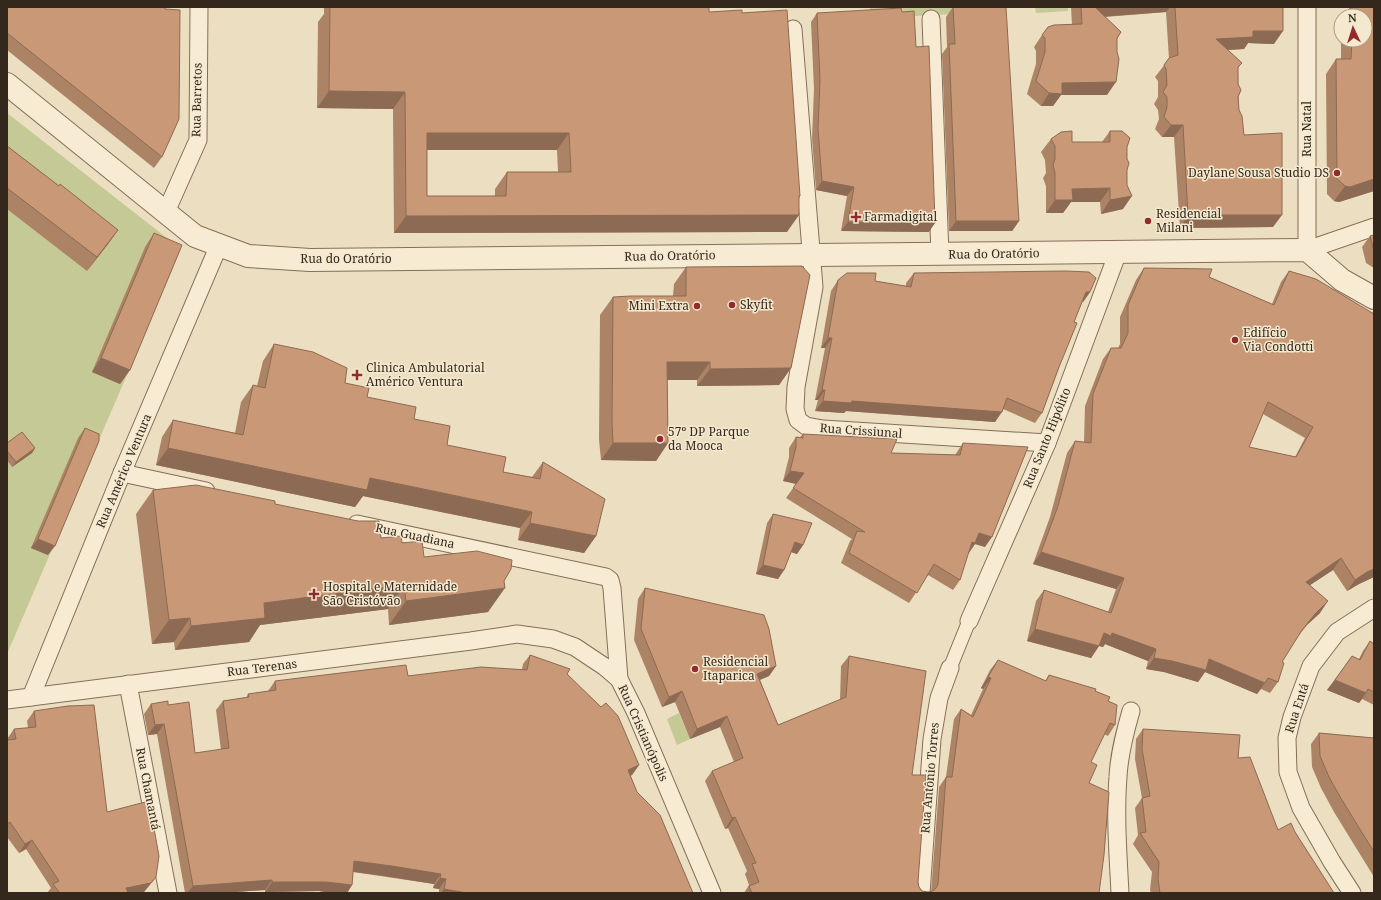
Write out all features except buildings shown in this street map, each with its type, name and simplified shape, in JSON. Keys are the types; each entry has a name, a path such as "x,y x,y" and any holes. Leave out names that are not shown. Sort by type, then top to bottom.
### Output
{"street":[{"name":"Rua Barretos","path":"166,212 198,140 199,7"},
{"name":"Rua Natal","path":"1307,7 1307,250"},
{"path":"931,19 940,254"},
{"path":"793,29 811,254"},
{"name":"Rua do Oratório","path":"7,84 195,236 248,256 310,260 1307,250"},
{"path":"1307,250 1374,227"},
{"name":"Rua Américo Ventura","path":"31,697 122,473 219,245"},
{"path":"1307,250 1342,280 1374,298"},
{"name":"Rua Santo Hipólito","path":"969,621 1047,443 1118,252"},
{"name":"Rua Crissiunal","path":"811,254 814,287 796,387 795,409 798,420 806,426 823,429 1047,443"},
{"path":"122,473 224,495"},
{"name":"Rua Guadiana","path":"341,520 610,580 612,588 619,679"},
{"name":"Rua Entá","path":"1352,893 1332,862 1301,808 1288,772 1287,738 1292,717 1311,666 1337,632 1374,608"},
{"name":"Rua Antônio Torres","path":"921,893 932,739 939,698 969,621"},
{"name":"Rua Terenas","path":"7,700 517,634"},
{"name":"Rua Cristianópolis","path":"517,634 553,639 575,647 605,667 619,679 636,712 712,893"},
{"name":"Rua Chamantá","path":"128,684 168,893"},
{"path":"1120,893 1117,815 1118,776 1123,740 1131,711"}],"green space":[{"path":"870,7 955,7 955,14 870,18"},
{"path":"1035,7 1068,7 1068,11 1036,13"},
{"path":"7,113 181,249 7,654"},
{"path":"679,713 690,739 677,745 667,719"}],"place":[{"name":"Daylane Sousa Studio DS","path":"1337,173"},
{"name":"Farmadigital","path":"856,217"},
{"name":"Residencial Milani","path":"1148,221"},
{"name":"Skyfit","path":"732,305"},
{"name":"Mini Extra","path":"697,306"},
{"name":"Edifício Via Condotti","path":"1235,340"},
{"name":"Clinica Ambulatorial Américo Ventura","path":"357,375"},
{"name":"57º DP Parque da Mooca","path":"660,439"},
{"name":"Hospital e Maternidade São Cristóvão","path":"314,594"},
{"name":"Residencial Itaparica","path":"695,669"}]}
